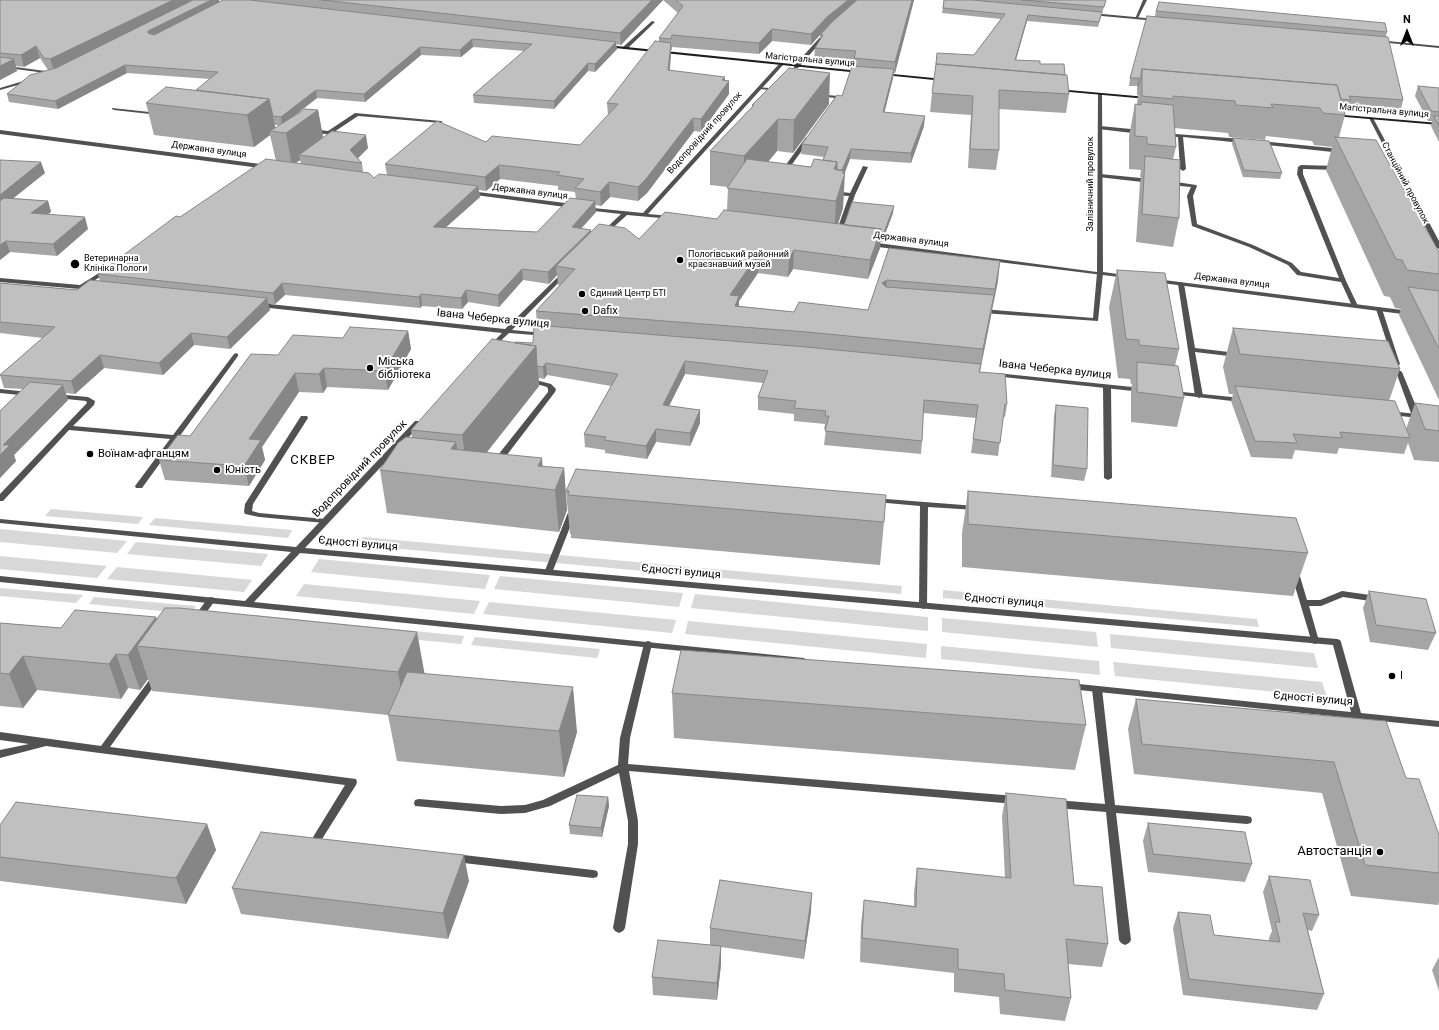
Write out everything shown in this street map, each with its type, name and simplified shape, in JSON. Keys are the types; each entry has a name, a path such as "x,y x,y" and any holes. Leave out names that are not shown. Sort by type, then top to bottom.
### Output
{"main road":[{"name":"Магістральна вулиця","path":"601,45 796,67 866,73"},
{"path":"874,74 952,81"},
{"path":"1053,90 1154,99"},
{"name":"Магістральна вулиця","path":"1325,114 1439,124"}],"street":[{"path":"1136,18 1145,0"},
{"path":"1090,14 1160,20"},
{"path":"625,48 653,22"},
{"path":"796,67 829,30"},
{"path":"1377,41 1439,47"},
{"name":"Водопровідний провулок","path":"644,215 781,65"},
{"path":"0,66 56,73 41,77"},
{"path":"0,89 33,79"},
{"path":"760,88 783,91"},
{"path":"814,94 838,97 829,109"},
{"name":"Залізничний провулок","path":"971,310 1096,320 1100,273 1100,94"},
{"path":"114,109 162,114"},
{"path":"329,133 357,114 441,122"},
{"name":"Станційний провулок","path":"1371,118 1439,247"},
{"path":"1100,128 1151,133"},
{"path":"305,131 340,135 334,139"},
{"name":"Державна вулиця","path":"0,132 271,168"},
{"path":"1158,133 1351,152"},
{"path":"779,178 811,134"},
{"path":"1180,135 1182,169"},
{"path":"1383,155 1390,156"},
{"path":"258,171 264,166"},
{"path":"837,240 852,195 865,167"},
{"path":"1345,168 1301,167 1300,174 1343,281 1355,306"},
{"path":"1391,172 1399,172"},
{"path":"1100,176 1154,182"},
{"path":"1162,183 1194,186 1190,196 1194,225 1251,246 1290,264 1299,274 1343,281"},
{"name":"Державна вулиця","path":"467,192 675,219"},
{"path":"829,192 852,195"},
{"path":"598,240 625,213"},
{"name":"Державна вулиця","path":"860,243 1130,277"},
{"path":"81,287 114,265"},
{"path":"483,356 571,267"},
{"path":"0,280 97,288"},
{"name":"Державна вулиця","path":"1152,280 1416,314"},
{"path":"1181,284 1199,396"},
{"name":"Івана Чеберка вулиця","path":"250,304 552,336"},
{"path":"1379,309 1395,371 1416,416"},
{"path":"1192,350 1246,356"},
{"path":"139,486 236,355"},
{"name":"Івана Чеберка вулиця","path":"988,375 1153,391"},
{"path":"491,470 552,389 545,383 522,379"},
{"path":"1107,387 1108,478"},
{"path":"0,392 84,398 91,401 89,406 0,499"},
{"path":"1168,393 1246,400"},
{"path":"1385,413 1439,418"},
{"name":"Водопровідний провулок","path":"247,604 325,521 377,472 425,416"},
{"path":"304,418 249,504 248,512 259,515 325,521"},
{"path":"68,428 176,437"},
{"path":"869,499 986,509"},
{"path":"548,572 576,504"},
{"path":"923,606 924,504"},
{"name":"Єдності вулиця","path":"0,521 298,550 1337,642 1357,716 1058,685"},
{"path":"1292,562 1315,641"},
{"path":"0,579 813,661"},
{"path":"1304,603 1321,603 1342,594 1387,600"},
{"path":"189,630 211,600"},
{"path":"619,928 633,844 633,821 623,767 625,738 648,644"},
{"path":"103,750 162,668"},
{"path":"1097,689 1125,940"},
{"path":"1357,716 1439,724"},
{"path":"0,736 352,782 315,842 331,844"},
{"path":"0,754 47,742"},
{"path":"419,802 501,810 525,810 623,767 1024,801"},
{"path":"1047,803 1247,820"},
{"path":"442,856 593,874"}],"shaded area":[{"path":"51,509 143,517 138,524 45,516"},
{"path":"155,518 292,530 288,538 149,525"},
{"path":"0,529 127,541 117,553 0,542"},
{"path":"363,537 690,567 688,575 358,545"},
{"path":"136,542 268,554 261,566 127,554"},
{"path":"0,556 107,566 97,578 0,569"},
{"path":"319,559 490,575 485,589 311,572"},
{"path":"117,567 252,580 244,592 107,579"},
{"path":"702,568 902,586 901,594 700,576"},
{"path":"500,576 683,593 679,607 494,589"},
{"path":"304,584 480,601 474,614 296,596"},
{"path":"0,588 83,595 76,603 0,596"},
{"path":"943,590 1257,619 1259,627 943,598"},
{"path":"695,594 928,617 928,631 691,608"},
{"path":"94,597 196,606 191,614 89,604"},
{"path":"489,602 676,620 672,633 483,614"},
{"path":"255,615 464,636 461,644 250,624"},
{"path":"942,618 1096,632 1098,647 942,632"},
{"path":"688,621 927,644 926,658 685,634"},
{"path":"1110,634 1314,653 1318,668 1111,648"},
{"path":"475,637 600,649 597,658 471,645"},
{"path":"941,646 1099,661 1100,675 941,659"},
{"path":"1113,662 1322,682 1327,697 1115,676"}],"building":[{"path":"0,0 173,0 50,59 44,58 36,46 21,55 0,53"},
{"path":"193,0 211,0 148,31 148,33 154,35 223,0 250,0 616,42 595,64 588,63 554,101 473,95 532,44 472,39 460,50 420,47 364,94 316,90 281,117 273,116 269,99 196,90 218,72 125,65 55,101 7,94 30,75 56,68"},
{"path":"322,0 652,0 620,33"},
{"path":"676,0 848,0 827,17 811,34 772,29 759,43 672,35 671,39 659,38 683,6"},
{"path":"857,0 912,0 895,62 854,58 856,51 815,48 823,35 820,35 833,21"},
{"path":"944,0 972,0 1102,12 1099,22 1028,15 1015,60 1040,61 1040,64 1064,64 1065,75 936,64 937,53 974,55 1005,14 943,8"},
{"path":"1022,0 1106,0 1104,7"},
{"path":"1159,2 1385,23 1387,32 1156,11"},
{"path":"1147,16 1388,37 1403,100 1349,96 1351,100 1341,99 1337,85 1142,69 1138,86 1139,78 1130,78"},
{"path":"655,41 671,43 668,70 725,77 722,80 729,81 701,119 693,118 646,179 638,187 609,182 600,192 575,188 584,179 557,175 560,172 499,165 485,177 385,164 437,121 486,142 492,136 580,145 618,104 607,103"},
{"path":"0,57 14,59 0,66"},
{"path":"936,64 1067,75 1069,94 999,90 999,150 970,149 973,96 932,93"},
{"path":"852,66 894,69 883,112 925,116 911,153 851,149 842,170 837,170 837,162 823,160 828,147 802,144 837,95 842,96"},
{"path":"789,68 830,73 794,120 778,119 744,156 710,151 754,105 752,105"},
{"path":"1142,69 1337,85 1345,115 1323,113 1320,108 1271,104 1273,108 1236,105 1235,101 1173,96 1173,99 1142,96"},
{"path":"1418,86 1439,88 1439,112 1431,111"},
{"path":"166,87 269,99 247,115 146,103"},
{"path":"1141,102 1173,105 1176,147 1147,144 1147,137 1135,136 1135,104 1141,105"},
{"path":"305,109 318,110 286,133 270,131"},
{"path":"1434,116 1439,116 1439,126"},
{"path":"332,131 366,135 350,150 362,163 299,155"},
{"path":"1335,137 1376,140 1439,252 1439,274 1407,270 1402,260 1396,259"},
{"path":"1233,138 1269,141 1282,173 1244,170"},
{"path":"1145,156 1180,160 1179,218 1142,214"},
{"path":"266,159 369,173 374,178 379,174 478,186 433,227 537,232 570,198 595,201 572,227 591,230 548,272 522,269 498,295 466,290 461,298 421,294 419,297 282,283 273,293 98,274 176,216 180,217"},
{"path":"747,159 811,167 814,159 837,162 834,169 844,171 842,173 845,173 836,201 727,188"},
{"path":"0,160 41,162 0,195"},
{"path":"4,198 48,201 31,213 85,217 53,244 6,241 0,245 0,201"},
{"path":"852,202 894,206 883,235 881,235 881,229 844,225"},
{"path":"724,210 881,229 870,260 794,250 789,258 758,254 730,295 739,296 735,306 794,312 799,302 868,310 889,248 1000,261 995,289 887,280 882,283 886,287 994,295 983,349 807,332 536,311 575,269 556,266 599,224 625,228 639,239 665,212 717,219"},
{"path":"1117,270 1165,273 1179,349 1139,345 1139,340 1126,339"},
{"path":"90,280 267,298 227,337 191,333 159,363 100,355 71,381 0,375 55,327 0,322 0,283 77,290"},
{"path":"1408,287 1439,291 1439,349"},
{"path":"534,325 806,347 981,364 979,372 1005,374 1007,404 1005,404 1000,443 973,439 978,405 924,400 922,441 825,431 829,416 825,416 826,411 794,408 796,401 758,397 768,371 685,361 663,405 700,410 690,433 656,429 646,446 604,440 606,437 584,434 618,374 546,363 543,367 537,366 536,346 515,343 533,343"},
{"path":"350,327 408,331 384,371 324,368 319,374 295,373 249,439 261,440 244,466 159,460 178,435 190,436 251,354 278,355 293,335 343,338"},
{"path":"1233,328 1388,341 1400,369 1240,354"},
{"path":"492,339 536,346 462,435 411,430"},
{"path":"1137,362 1178,366 1184,398 1137,392"},
{"path":"30,382 63,385 3,445 10,445 0,455 0,411"},
{"path":"1235,386 1395,401 1410,438 1340,432 1342,438 1293,434 1297,443 1255,441"},
{"path":"1415,403 1439,406 1439,431 1425,429"},
{"path":"1056,405 1088,408 1087,469 1053,465"},
{"path":"406,437 456,442 451,449 542,458 538,466 564,468 555,490 380,470 398,443"},
{"path":"576,469 886,495 884,522 568,495 569,491 566,491"},
{"path":"968,491 1296,518 1308,553 968,524"},
{"path":"1369,591 1426,599 1436,633 1376,625"},
{"path":"165,608 179,608 417,632 398,672 137,646"},
{"path":"75,610 156,617 128,655 116,654 109,664 23,656 9,674 0,673 0,623 61,628"},
{"path":"681,650 1079,680 1086,725 672,693"},
{"path":"407,672 573,687 559,731 388,715"},
{"path":"1136,699 1386,721 1406,778 1419,779 1439,835 1439,873 1365,865 1334,762 1142,744"},
{"path":"1006,793 1066,799 1074,885 1102,887 1108,944 1066,939 1071,998 1005,990 1004,974 958,969 958,949 862,938 864,900 916,907 917,868 1011,878"},
{"path":"577,795 608,797 601,828 569,825"},
{"path":"16,802 207,824 176,878 0,857 0,825"},
{"path":"1148,823 1245,832 1252,864 1153,854"},
{"path":"261,832 464,855 443,913 232,888"},
{"path":"1269,876 1310,880 1319,915 1303,913 1324,994 1189,979 1178,912 1210,915 1214,935 1280,942 1275,922 1280,922"},
{"path":"720,880 812,893 805,941 710,928"},
{"path":"658,940 721,946 717,983 652,977"}],"place":[{"name":"Пологівський районний краєзнавчий музей","path":"680,260"},
{"name":"Ветеринарна Клініка Пологи","path":"75,264"},
{"name":"Єдиний Центр БТІ","path":"582,294"},
{"name":"Dafix","path":"585,311"},
{"name":"Міська бібліотека","path":"370,368"},
{"name":"Воїнам-афганцям","path":"90,454"},
{"name":"Юність","path":"217,470"},
{"name":"І","path":"1392,676"},
{"name":"Автостанція","path":"1380,852"}],"district":[{"name":"СКВЕР","path":"313,461"}]}
